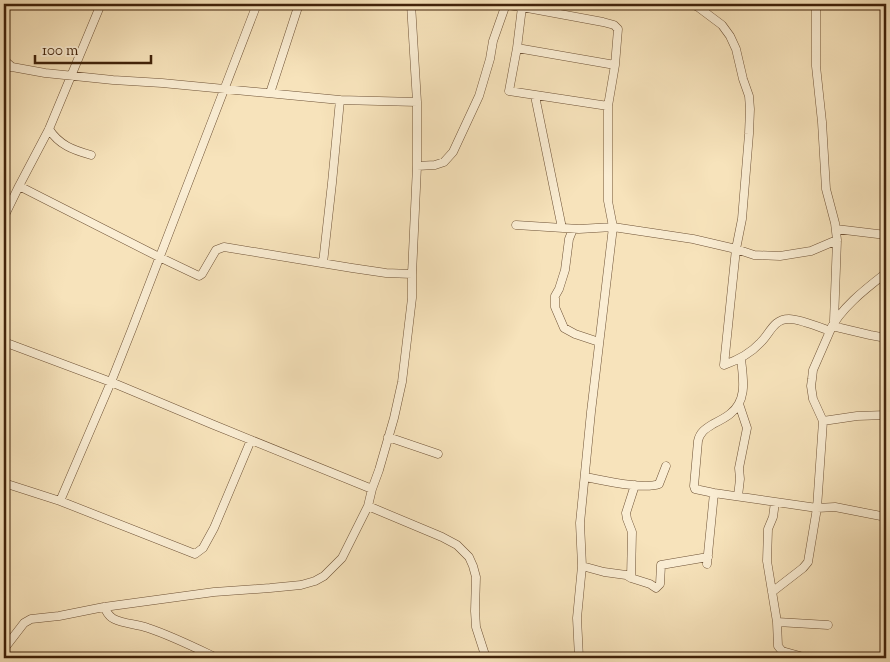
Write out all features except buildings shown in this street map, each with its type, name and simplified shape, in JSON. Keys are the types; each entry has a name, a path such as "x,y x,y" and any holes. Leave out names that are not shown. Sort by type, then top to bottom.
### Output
{"street":[{"path":"4,217 49,130 101,4"},
{"path":"60,502 111,382 257,4"},
{"path":"270,93 298,4"},
{"path":"4,649 26,621 104,607 214,592 301,585 324,576 342,558 368,506 402,382 412,298 417,166 417,102 411,4"},
{"path":"417,166 435,165 444,162 453,152 479,96 493,41 506,4 614,25 618,29 615,65 608,106 608,202 613,226 580,523 582,566 577,610 579,658"},
{"path":"692,4 722,26 730,36 736,49 749,96 750,134 742,219 736,249 724,365 741,359 761,342 776,323 782,320 791,319 832,326 870,336 886,338"},
{"path":"772,592 808,562 817,508 823,421 813,399 811,386 813,370 832,326 837,240 836,223 826,189 816,66 816,4"},
{"path":"522,7 509,91 608,106"},
{"path":"517,48 615,65"},
{"path":"4,60 8,68 113,80 225,88 340,100 417,102"},
{"path":"535,96 562,228"},
{"path":"323,262 340,100"},
{"path":"49,130 56,139 67,147 91,155"},
{"path":"19,186 200,276 216,250 224,247 378,272 412,274"},
{"path":"516,225 573,229 613,226 693,239 754,255 780,256 811,251 837,240"},
{"path":"573,229 568,239 565,270 555,296 555,307 564,328 599,342"},
{"path":"836,229 886,235"},
{"path":"832,326 870,286 886,273"},
{"path":"4,342 111,382 372,488"},
{"path":"741,359 744,387 741,402 730,414 703,430 700,435 698,441 696,490 817,508 835,506 886,517"},
{"path":"738,496 739,468 747,428 739,404"},
{"path":"823,421 857,416 886,415"},
{"path":"388,436 438,454"},
{"path":"4,483 60,502 195,554 203,548 214,528 251,440"},
{"path":"585,477 654,486 659,484 666,466"},
{"path":"631,578 632,532 626,513 635,485"},
{"path":"582,566 626,575 658,588 661,565 708,561 714,493"},
{"path":"775,502 773,517 768,529 767,561 777,622 778,646 782,651 802,658"},
{"path":"368,506 442,537 457,545 470,557 476,577 476,627 486,658"},
{"path":"104,607 108,615 113,619 165,634 217,658"},
{"path":"777,622 828,624"}]}
